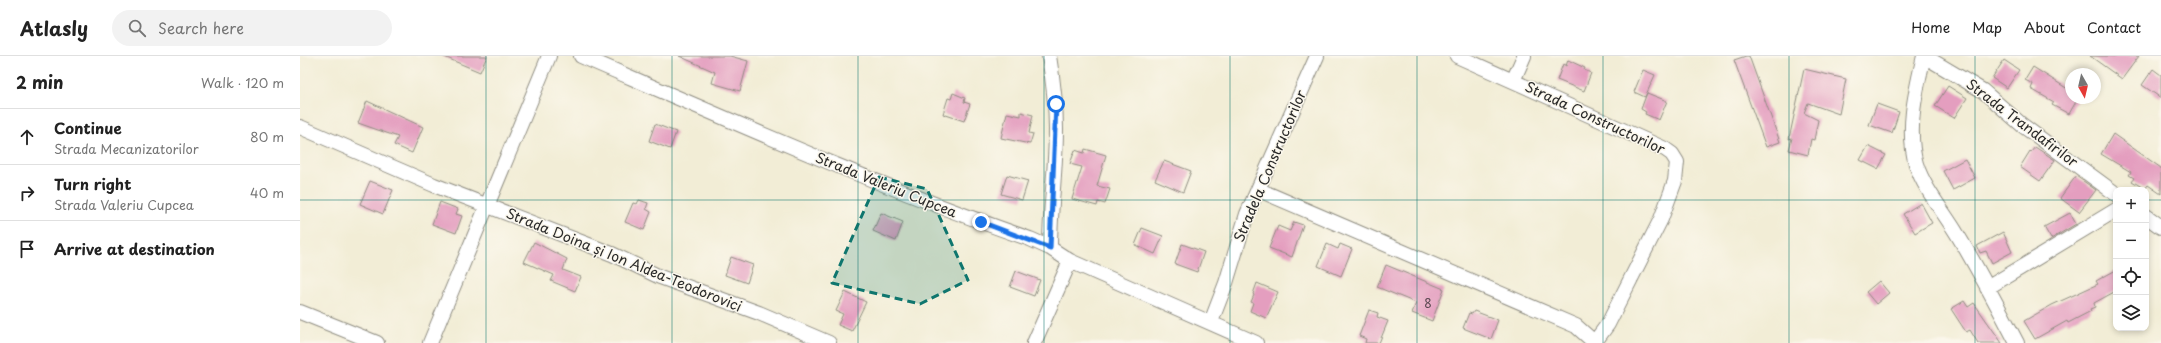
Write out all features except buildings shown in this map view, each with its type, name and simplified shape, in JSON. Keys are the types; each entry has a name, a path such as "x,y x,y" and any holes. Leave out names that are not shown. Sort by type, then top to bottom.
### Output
{"street":[{"path":"486,205 523,122 549,56"},
{"name":"Strada Valeriu Cupcea","path":"581,56 787,146 1050,248 1070,261 1256,343"},
{"path":"1049,56 1056,104 1050,248"},
{"name":"Stradela Constructorilor","path":"1211,322 1226,283 1247,214 1259,190 1317,56"},
{"name":"Strada Constructorilor","path":"1259,190 1576,326 1594,342 1602,335 1608,324 1661,219 1676,176 1677,162 1665,148 1457,56"},
{"path":"1513,81 1524,56"},
{"path":"1924,56 1914,110 1913,143 1916,163 1923,180 1958,235 2017,343"},
{"name":"Strada Trandafirilor","path":"1924,56 1983,91 2022,125 2113,192"},
{"name":"Strada Doina și Ion Aldea-Teodorovici","path":"300,127 434,185 612,254 660,277 759,313 829,343"},
{"name":"Strada Doina și Ion Aldea-Teodorovici","path":"430,343 482,221 486,205"},
{"path":"1988,288 2113,212"},
{"path":"2149,218 2161,227"},
{"path":"1034,343 1070,261"},
{"path":"300,312 377,343"}],"highlighted area":[{"path":"879,177 927,189 968,280 920,304 832,283"}],"route":[{"path":"981,222 1030,239 1050,248 1056,104"}]}
